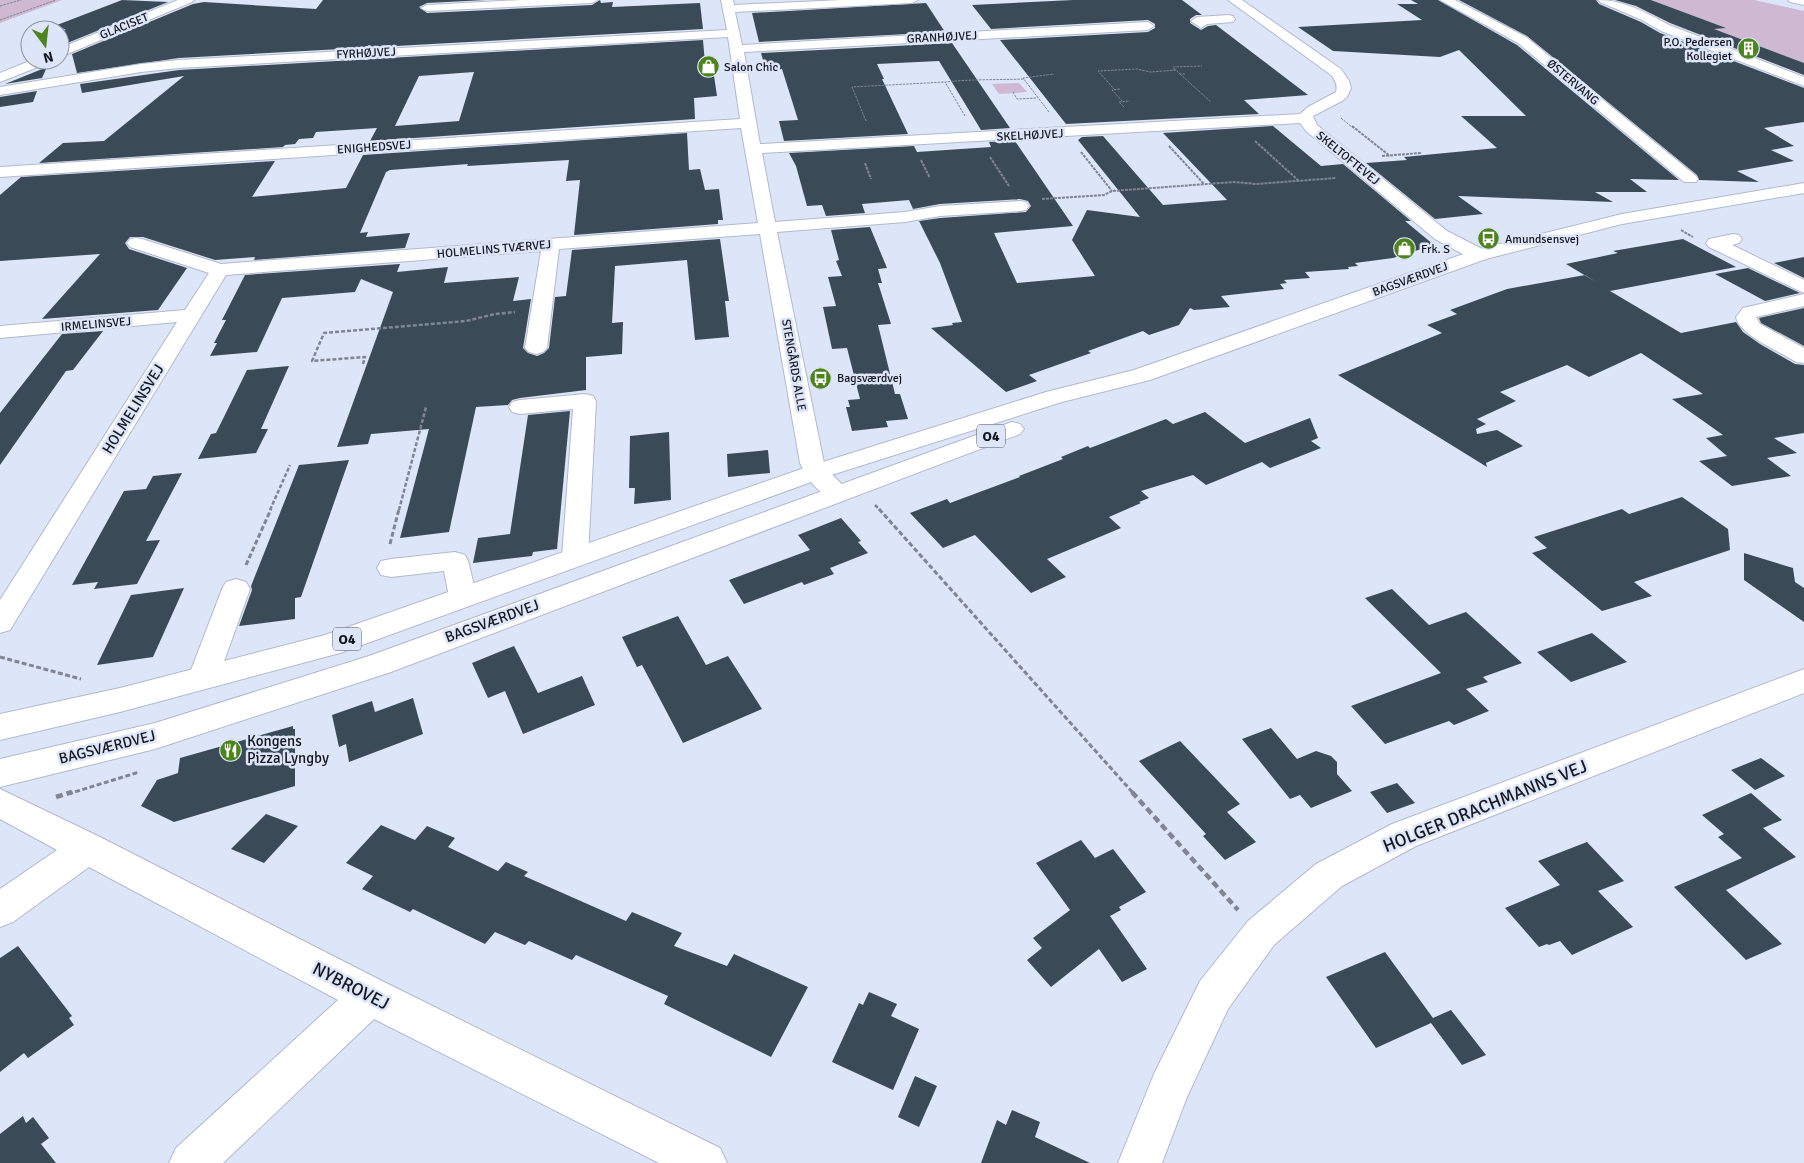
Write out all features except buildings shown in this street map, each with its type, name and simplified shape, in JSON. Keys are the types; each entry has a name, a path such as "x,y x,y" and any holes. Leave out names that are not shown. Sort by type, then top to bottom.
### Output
{"street":[{"name":"GLACISET","path":"70,49 188,0"},
{"path":"427,8 592,0"},
{"path":"728,5 912,0"},
{"name":"SKELTOFTEVEJ","path":"1234,0 1340,76 1344,84 1342,95 1310,111 1305,118 1311,128 1441,235 1479,255"},
{"name":"ØSTERVANG","path":"1446,0 1522,40 1690,179"},
{"path":"1604,0 1646,16 1665,28 1804,82"},
{"path":"1794,0 1804,2"},
{"name":"STENGÅRDS ALLE","path":"728,5 742,77 748,123 812,463 816,472 847,489"},
{"path":"1197,21 1229,19"},
{"name":"GRANHØJVEJ","path":"734,41 1148,26"},
{"name":"FYRHØJVEJ","path":"0,91 141,68 179,64 734,41"},
{"path":"0,78 20,70"},
{"name":"SKELHØJVEJ","path":"754,149 1066,133 1305,118"},
{"name":"ENIGHEDSVEJ","path":"0,172 748,123"},
{"name":"BAGSVÆRDVEJ","path":"0,726 120,700 330,645 816,472 1045,400 1142,375 1479,255 1622,219 1804,188"},
{"path":"769,227 905,217 1017,199"},
{"name":"HOLMELINS TVÆRVEJ","path":"220,270 769,227"},
{"path":"1733,239 1715,243 1804,287"},
{"path":"136,244 220,270"},
{"path":"536,348 551,244"},
{"name":"HOLMELINSVEJ","path":"0,623 220,270"},
{"path":"1804,300 1750,312 1746,317 1747,322 1753,328 1804,357"},
{"name":"IRMELINSVEJ","path":"0,332 192,315"},
{"name":"BAGSVÆRDVEJ","path":"0,773 155,736 380,664 1120,388 1142,375"},
{"path":"520,407 585,400 576,557"},
{"path":"391,568 455,562 463,597"},
{"path":"203,678 236,589"},
{"name":"HOLGER DRACHMANNS VEJ","path":"1140,1163 1169,1089 1214,995 1261,933 1329,875 1404,835 1804,681"},
{"name":"NYBROVEJ","path":"6,806 370,996 705,1163"},
{"path":"0,910 88,848"},
{"path":"191,1163 370,996"}],"path":[{"path":"0,6 21,0"},
{"path":"0,20 56,0"},
{"path":"1202,66 1173,68 1299,181"},
{"path":"1120,90 1115,90 1098,72 1137,69 1150,72 1176,70"},
{"path":"874,143 852,87 1024,79 1028,76 1054,74"},
{"path":"1105,79 1109,78"},
{"path":"1024,79 1112,191"},
{"path":"945,82 1017,199"},
{"path":"1027,84 1032,83"},
{"path":"1192,85 1197,85"},
{"path":"949,88 954,88"},
{"path":"1115,90 1112,90 1123,101"},
{"path":"1012,92 1017,99 1038,98"},
{"path":"855,94 860,94"},
{"path":"1036,95 1042,94"},
{"path":"1204,96 1209,96"},
{"path":"956,100 961,100"},
{"path":"1324,105 1390,156"},
{"path":"1045,106 1051,106"},
{"path":"963,112 968,112"},
{"path":"865,118 870,118"},
{"path":"1152,128 1204,184"},
{"path":"1349,159 1421,153"},
{"path":"1037,199 1104,195 1112,191 1204,184 1234,182 1256,184 1369,176"},
{"path":"363,364 365,356 312,361 324,333 466,321 495,314 541,310"},
{"path":"391,568 389,542 426,407"},
{"path":"236,589 290,465"},
{"path":"847,489 1261,933"},
{"path":"6,806 136,774"}],"shaded area":[{"path":"0,0 62,0 0,23"},
{"path":"1651,0 1754,0 1804,11 1804,63 1713,29 1725,28"},
{"path":"1019,83 1027,92 999,94 992,84"}],"place":[{"name":"P.O. Pedersen Kollegiet","path":"1748,49"},
{"name":"Salon Chic","path":"708,67"},
{"name":"Amundsensvej","path":"1489,239"},
{"name":"Frk. S","path":"1405,249"},
{"name":"Bagsværdvej","path":"821,378"},
{"name":"Kongens Pizza Lyngby","path":"231,750"}]}
